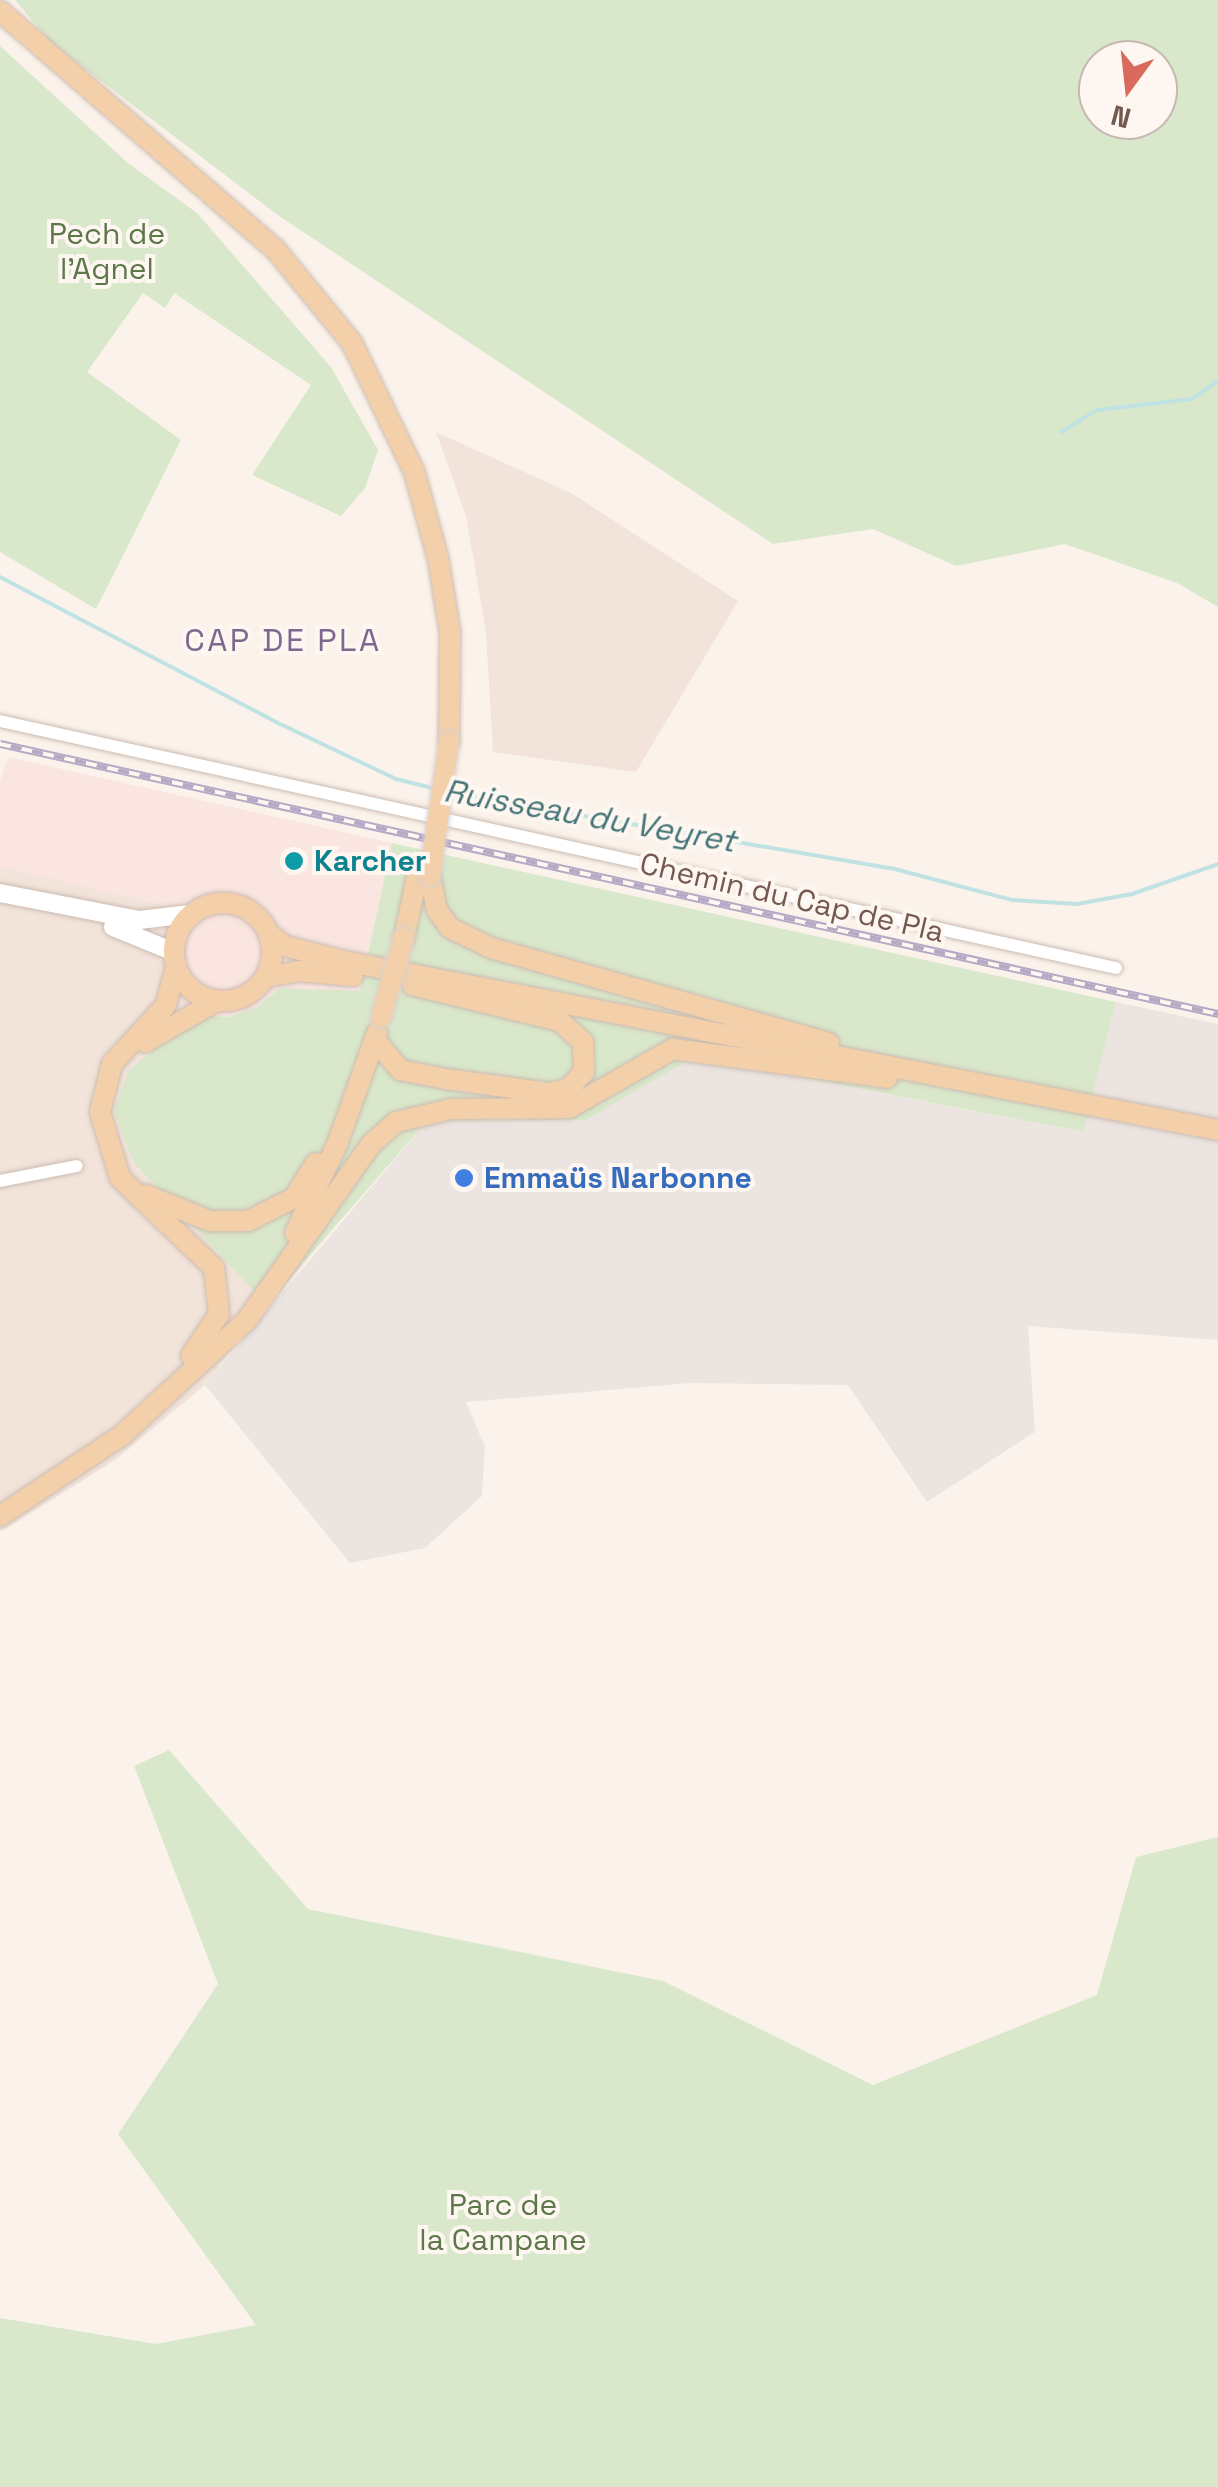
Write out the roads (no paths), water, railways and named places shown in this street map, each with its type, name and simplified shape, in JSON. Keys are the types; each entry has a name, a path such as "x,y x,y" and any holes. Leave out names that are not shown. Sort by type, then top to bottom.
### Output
{"main road":[{"path":"0,11 275,249 352,343 414,470 445,594 452,677 446,741 424,874 375,1040 304,1217 265,1282 211,1352"},
{"path":"0,26 212,205 288,281 343,350 402,474 428,558 439,627 446,741"},
{"path":"424,874 436,910 450,928 491,948 986,1085"},
{"path":"0,893 138,920 191,914 212,904 240,905 285,946 344,961 1215,1133"},
{"path":"0,905 129,930 175,960 192,990 217,1000"},
{"path":"9,1511 139,1408 204,1341 219,1314 221,1292 206,1258 120,1178 102,1134 108,1078 123,1048 166,1005 175,960 191,914"},
{"path":"266,977 269,934"},
{"path":"108,1078 158,1031 217,1000 246,995 266,977 326,972 407,984 886,1078 1215,1133"},
{"path":"375,1040 400,1070 446,1079 550,1092 568,1089 584,1072 583,1042 560,1021 407,984"},
{"path":"120,1178 158,1203 210,1221 248,1221 278,1210 311,1174 375,1040"},
{"path":"9,1511 121,1436 246,1320 371,1144 408,1116 569,1108 673,1049 886,1078"}],"street":[{"name":"Chemin du Cap de Pla","path":"0,721 1116,968"},
{"path":"0,1181 77,1166"}],"waterway":[{"path":"1061,432 1097,410 1192,399 1218,381"},
{"name":"Ruisseau du Veyret","path":"0,577 276,722 396,779 436,789"},
{"name":"Ruisseau du Veyret","path":"450,793 891,868 1012,900 1077,904 1132,894 1218,864"}],"railway":[{"path":"0,744 1218,1014"}],"place":[{"name":"Karcher","path":"294,861"},
{"name":"Emmaüs Narbonne","path":"464,1178"}],"district":[{"name":"CAP DE PLA","path":"283,640"}],"park label":[{"name":"Pech de l'Agnel","path":"107,251"},
{"name":"Parc de la Campane","path":"503,2222"}]}
